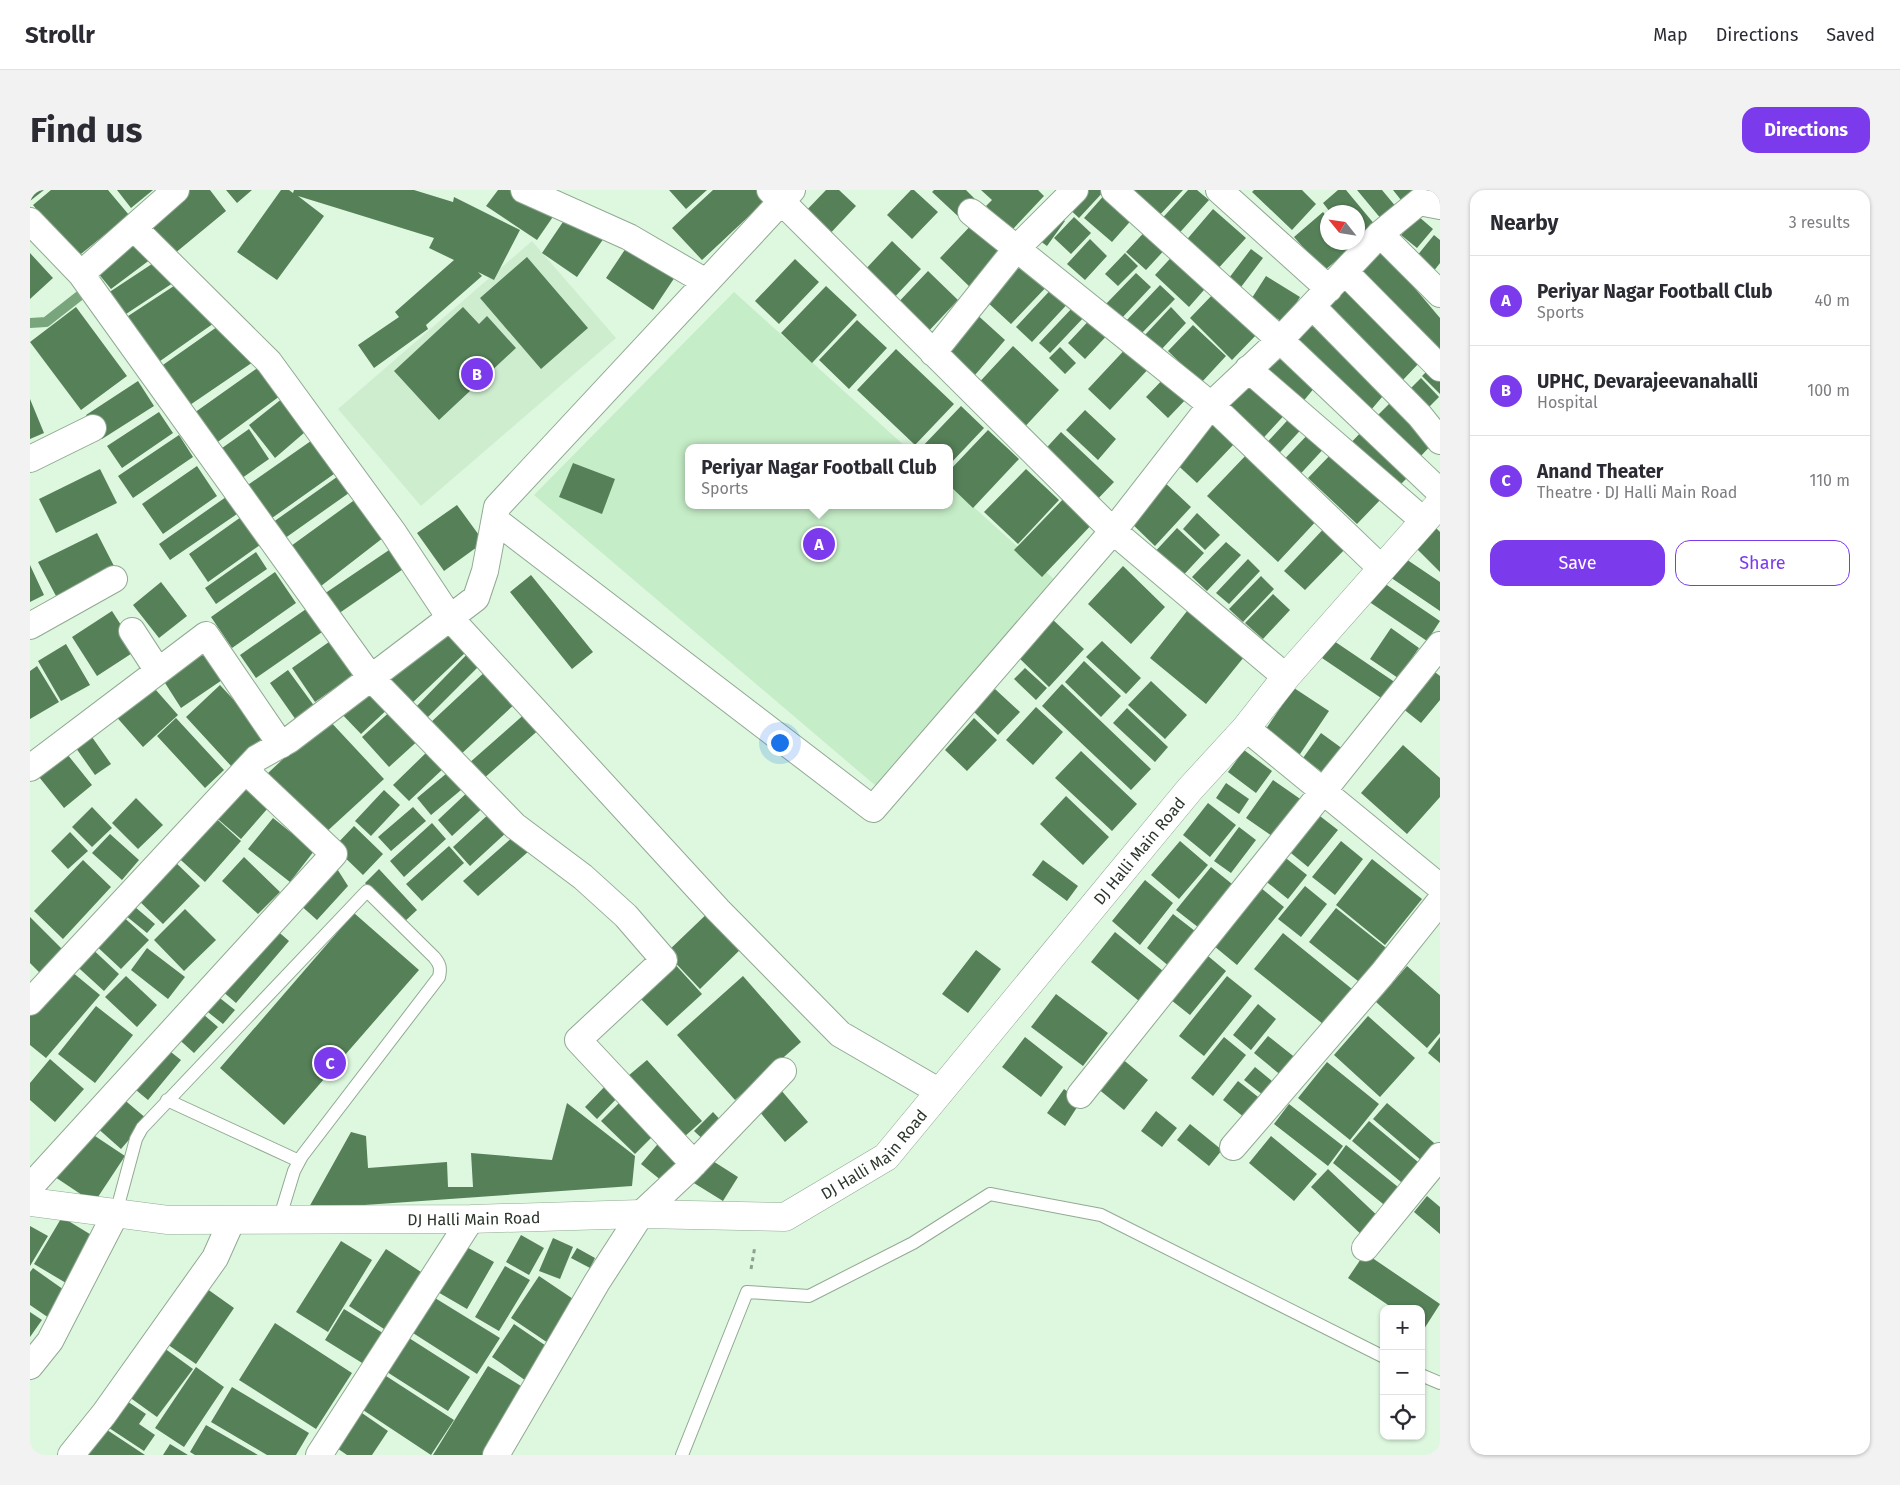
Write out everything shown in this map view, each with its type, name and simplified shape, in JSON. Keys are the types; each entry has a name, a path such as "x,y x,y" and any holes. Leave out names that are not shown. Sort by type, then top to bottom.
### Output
{"street":[{"path":"82,274 176,190"},
{"path":"524,190 629,237 706,282"},
{"path":"933,352 1018,248 1076,190"},
{"path":"1114,190 1280,340 1440,492"},
{"path":"1219,190 1329,289 1440,368"},
{"path":"30,1002 257,758 281,745 476,598 485,571 497,507 706,282 781,194 933,352 1113,531 1286,677"},
{"path":"495,520 873,810 1113,531 1211,405 1280,340 1380,234 1419,202 1440,206"},
{"path":"971,212 1211,405 1382,569"},
{"path":"30,221 82,274 371,678 515,826 583,877 626,916 664,960 578,1040 694,1164"},
{"path":"134,228 269,362 393,532 450,618 718,910 840,1034 940,1092"},
{"path":"1380,234 1440,294"},
{"path":"1329,289 1440,441"},
{"path":"1248,369 1432,512"},
{"path":"30,459 92,428"},
{"name":"DJ Halli Main Road","path":"30,1202 168,1220 471,1220 641,1214 785,1217 886,1157 1190,789 1246,728 1286,677 1432,512"},
{"path":"30,626 114,579"},
{"path":"132,631 158,671"},
{"path":"30,768 206,635 281,745"},
{"path":"1080,1096 1440,645"},
{"path":"1246,728 1440,887"},
{"path":"30,1187 334,854 246,771"},
{"path":"1233,1148 1382,974 1440,901"},
{"path":"496,1455 597,1282 641,1214 694,1164 783,1071"},
{"path":"1365,1248 1440,1156"},
{"path":"30,1366 50,1341 116,1213"},
{"path":"71,1455 104,1414 215,1258 232,1220"},
{"path":"319,1455 471,1220"}],"lane":[{"path":"116,1213 139,1133 146,1122 367,891 440,963 441,970 438,977 299,1161 288,1187 279,1220"},
{"path":"167,1100 299,1161"},
{"path":"682,1455 747,1292 809,1296 913,1243 990,1194 1101,1215 1380,1355"},
{"path":"1425,1377 1440,1383"}],"path":[{"path":"747,1292 761,1216"}],"shaded area":[{"path":"532,241 616,338 421,506 338,409"},
{"path":"734,292 903,444 685,444 685,509 953,509 953,489 1056,581 876,786 534,495"}],"building":[{"path":"30,190 44,190 30,201"},
{"path":"51,190 108,190 129,215 76,258 33,205"},
{"path":"117,190 153,190 131,208"},
{"path":"190,190 210,190 226,211 174,254 150,224"},
{"path":"226,190 252,190 237,203"},
{"path":"281,190 289,190 293,193 294,190 414,190 453,202 454,197 520,230 494,280 478,272 482,276 426,325 428,329 374,368 358,345 399,317 395,312 454,260 429,248 434,238 298,196 324,216 277,280 237,252"},
{"path":"498,190 509,190 559,208 537,240 486,206"},
{"path":"669,190 707,190 686,209"},
{"path":"713,190 756,190 766,200 702,260 672,228"},
{"path":"826,190 839,190 856,206 825,239 801,216"},
{"path":"911,190 914,190 938,212 912,239 887,215"},
{"path":"934,190 966,190 977,201 961,219 932,192"},
{"path":"981,190 1038,190 1044,196 1012,230 986,206 992,200"},
{"path":"1079,190 1105,190 1079,218 1065,205"},
{"path":"1127,190 1183,190 1156,219"},
{"path":"1188,190 1197,190 1209,200 1174,239 1157,224"},
{"path":"1254,190 1302,190 1316,204 1292,230 1252,192"},
{"path":"1338,190 1346,190 1358,205 1325,205 1323,203"},
{"path":"1357,190 1382,190 1397,208 1382,220"},
{"path":"1393,190 1414,190 1401,200"},
{"path":"1107,192 1135,216 1112,242 1084,218"},
{"path":"1213,209 1246,238 1215,272 1183,244"},
{"path":"569,213 604,238 577,277 542,253"},
{"path":"1054,213 1065,221 1047,246 1036,238"},
{"path":"1365,213 1376,226 1365,235"},
{"path":"1320,215 1320,250 1348,250 1324,271 1294,237"},
{"path":"1418,216 1433,229 1417,248 1401,235"},
{"path":"1074,217 1091,233 1071,254 1054,238"},
{"path":"977,219 1010,251 973,290 940,258"},
{"path":"1150,226 1169,245 1146,270 1126,252"},
{"path":"1434,235 1440,240 1440,263 1433,272 1416,257"},
{"path":"134,236 151,259 111,289 93,267"},
{"path":"1090,239 1107,256 1085,280 1067,264"},
{"path":"892,241 921,269 891,301 862,273"},
{"path":"628,245 675,277 653,310 606,278"},
{"path":"1381,248 1440,318 1440,348 1432,354 1359,266"},
{"path":"1251,249 1263,258 1238,291 1226,282"},
{"path":"1178,250 1211,282 1189,307 1155,275"},
{"path":"30,253 53,278 30,299"},
{"path":"1125,253 1138,266 1118,286 1105,274"},
{"path":"527,257 588,328 541,369 480,298"},
{"path":"1024,257 1051,282 1011,324 985,300"},
{"path":"161,258 176,281 123,316 108,293"},
{"path":"795,259 819,282 779,324 755,301"},
{"path":"928,271 958,300 924,336 893,308"},
{"path":"1136,273 1151,287 1120,320 1104,306"},
{"path":"1266,276 1300,297 1284,323 1250,301"},
{"path":"180,282 217,321 153,366 122,320"},
{"path":"1349,282 1420,362 1401,382 1323,306"},
{"path":"1057,283 1073,298 1032,342 1016,327"},
{"path":"1160,285 1175,299 1140,335 1125,322"},
{"path":"826,286 857,315 812,363 781,333"},
{"path":"1217,290 1259,332 1232,360 1190,318"},
{"path":"1075,305 1086,315 1050,353 1039,343"},
{"path":"76,307 127,376 81,410 30,342"},
{"path":"463,307 479,324 487,316 516,348 439,420 394,371"},
{"path":"1171,307 1186,323 1160,351 1144,336"},
{"path":"973,311 1005,340 969,382 939,352"},
{"path":"1095,314 1112,330 1085,359 1068,343"},
{"path":"857,320 887,348 849,389 819,360"},
{"path":"224,322 256,360 187,407 160,367"},
{"path":"1309,322 1388,390 1371,410 1292,341"},
{"path":"1193,325 1226,356 1201,383 1168,351"},
{"path":"1131,343 1153,364 1110,410 1088,389"},
{"path":"1013,346 1059,390 1020,432 974,388"},
{"path":"1278,346 1320,381 1301,404 1259,368"},
{"path":"1060,347 1076,363 1065,374 1049,358"},
{"path":"896,349 954,404 914,444 857,390"},
{"path":"263,364 284,393 215,444 194,413"},
{"path":"1432,366 1440,373 1440,394 1422,376"},
{"path":"1168,374 1190,395 1168,418 1146,397"},
{"path":"1252,374 1289,410 1257,445 1218,408"},
{"path":"1421,378 1439,397 1423,413 1405,394"},
{"path":"138,381 154,406 102,439 86,415"},
{"path":"288,394 312,426 275,458 249,425"},
{"path":"30,399 44,433 30,439"},
{"path":"1392,401 1435,441 1419,458 1376,417"},
{"path":"961,406 984,428 953,461 953,444 925,444"},
{"path":"1085,410 1116,439 1098,460 1066,430"},
{"path":"1296,411 1308,422 1272,461 1260,450"},
{"path":"159,412 173,433 122,468 107,446"},
{"path":"1209,419 1234,444 1197,483 1171,459"},
{"path":"249,429 269,459 235,483 215,453"},
{"path":"1364,429 1412,473 1392,493 1345,449"},
{"path":"988,430 1019,459 973,508 953,489 953,467"},
{"path":"1312,430 1328,444 1293,482 1277,467"},
{"path":"1061,432 1114,482 1091,506 1038,457"},
{"path":"179,435 193,457 133,498 118,476"},
{"path":"318,436 341,469 265,523 242,489"},
{"path":"1334,451 1382,498 1357,524 1308,478"},
{"path":"1249,452 1319,518 1278,562 1207,496"},
{"path":"573,463 615,479 602,514 559,497"},
{"path":"197,466 217,496 163,534 142,504"},
{"path":"100,469 117,503 56,533 39,499"},
{"path":"1026,469 1059,500 1018,544 984,512"},
{"path":"344,472 356,488 281,541 269,525"},
{"path":"1161,479 1191,507 1155,546 1127,519"},
{"path":"1068,494 1096,520 1042,577 1014,550"},
{"path":"360,496 388,534 321,586 291,546"},
{"path":"226,497 237,514 170,560 159,544"},
{"path":"457,505 484,542 444,571 417,533"},
{"path":"1197,513 1220,535 1205,550 1183,529"},
{"path":"241,517 260,545 208,582 189,554"},
{"path":"1329,523 1351,543 1305,590 1284,571"},
{"path":"1432,524 1440,532 1440,572 1412,544"},
{"path":"1177,528 1204,553 1178,581 1151,556"},
{"path":"97,533 114,566 56,596 38,562"},
{"path":"1226,542 1241,555 1207,591 1192,577"},
{"path":"395,546 409,565 338,614 324,594"},
{"path":"256,552 267,569 216,604 205,588"},
{"path":"1400,555 1440,582 1440,611 1387,575"},
{"path":"1248,559 1260,571 1229,604 1216,593"},
{"path":"30,565 44,595 30,602"},
{"path":"1123,566 1165,607 1131,644 1088,604"},
{"path":"275,572 296,603 232,648 211,617"},
{"path":"531,575 593,652 572,669 510,592"},
{"path":"1261,576 1274,589 1243,622 1229,609"},
{"path":"1381,581 1440,621 1427,641 1368,601"},
{"path":"161,582 187,616 159,638 133,605"},
{"path":"1273,594 1290,610 1263,639 1245,623"},
{"path":"1191,606 1248,652 1206,704 1150,658"},
{"path":"309,607 325,630 256,678 240,655"},
{"path":"112,611 137,650 97,676 72,637"},
{"path":"1051,618 1084,649 1049,687 1016,655"},
{"path":"442,627 466,652 410,705 386,679"},
{"path":"1391,628 1419,648 1398,678 1370,659"},
{"path":"336,637 359,671 315,702 292,668"},
{"path":"205,641 228,676 181,708 158,672"},
{"path":"1102,641 1141,678 1126,694 1086,657"},
{"path":"1334,641 1399,685 1387,702 1322,658"},
{"path":"66,644 90,685 61,701 38,661"},
{"path":"472,649 484,661 425,720 414,709"},
{"path":"1084,661 1121,696 1101,717 1065,682"},
{"path":"37,666 59,702 30,719 30,671"},
{"path":"1427,666 1440,676 1440,700 1421,723 1397,704"},
{"path":"1025,668 1047,688 1036,700 1014,679"},
{"path":"488,669 518,701 458,757 429,724"},
{"path":"288,670 315,707 296,720 270,683"},
{"path":"148,681 178,715 143,747 113,713"},
{"path":"369,681 392,705 361,734 338,710"},
{"path":"1151,681 1187,715 1165,739 1128,705"},
{"path":"1062,684 1151,769 1131,790 1042,706"},
{"path":"220,685 266,735 232,767 186,717"},
{"path":"1294,688 1329,711 1298,757 1263,733"},
{"path":"995,689 1020,712 998,735 974,712"},
{"path":"395,707 422,737 389,767 362,737"},
{"path":"1036,707 1063,732 1033,765 1006,740"},
{"path":"1127,708 1168,747 1155,762 1113,723"},
{"path":"528,711 542,727 482,780 468,764"},
{"path":"176,718 224,770 205,788 157,736"},
{"path":"327,718 384,779 323,835 267,774"},
{"path":"974,718 997,740 967,771 945,750"},
{"path":"87,730 111,764 95,775 71,741"},
{"path":"1321,733 1347,752 1329,777 1303,758"},
{"path":"1403,745 1440,778 1440,797 1407,834 1361,793"},
{"path":"63,749 92,785 64,808 35,772"},
{"path":"430,749 446,766 409,801 393,785"},
{"path":"1244,750 1272,771 1256,793 1228,772"},
{"path":"1081,751 1137,804 1112,831 1055,778"},
{"path":"453,768 467,785 431,815 417,798"},
{"path":"246,775 275,800 241,839 212,814"},
{"path":"1273,780 1306,803 1279,841 1246,818"},
{"path":"1226,783 1249,799 1239,814 1216,798"},
{"path":"472,788 487,804 452,836 438,820"},
{"path":"384,790 400,805 371,836 355,821"},
{"path":"1066,796 1109,837 1083,865 1040,824"},
{"path":"136,798 163,825 138,849 112,823"},
{"path":"1208,803 1236,825 1210,857 1183,835"},
{"path":"92,807 112,828 92,847 72,827"},
{"path":"413,807 426,821 391,851 378,837"},
{"path":"209,812 241,841 205,882 172,852"},
{"path":"491,812 508,831 470,866 453,847"},
{"path":"1316,813 1338,830 1308,867 1286,849"},
{"path":"273,818 314,851 290,882 248,849"},
{"path":"432,823 446,839 404,877 390,861"},
{"path":"354,826 383,854 363,875 334,847"},
{"path":"1239,827 1256,840 1231,873 1214,861"},
{"path":"70,832 88,851 68,869 51,851"},
{"path":"110,834 139,860 122,880 92,853"},
{"path":"515,835 529,851 478,896 463,881"},
{"path":"1180,841 1208,865 1179,899 1151,875"},
{"path":"1341,841 1363,859 1335,895 1312,877"},
{"path":"449,846 464,863 422,901 406,884"},
{"path":"1282,855 1307,875 1288,899 1263,879"},
{"path":"244,857 280,892 258,914 222,881"},
{"path":"171,858 200,886 163,924 134,896"},
{"path":"1372,859 1422,899 1385,945 1336,905"},
{"path":"83,860 111,887 63,939 34,911"},
{"path":"1043,860 1078,886 1067,901 1032,875"},
{"path":"334,864 348,886 317,920 298,903"},
{"path":"1211,867 1237,888 1203,931 1176,910"},
{"path":"379,869 417,910 403,923 365,883"},
{"path":"1145,880 1173,903 1140,945 1112,921"},
{"path":"1305,886 1327,904 1301,937 1278,919"},
{"path":"1261,888 1284,907 1237,965 1214,946"},
{"path":"128,901 155,924 147,933 120,911"},
{"path":"713,908 746,944 700,989 666,953"},
{"path":"1336,908 1395,955 1368,989 1309,942"},
{"path":"185,909 216,940 184,971 154,940"},
{"path":"119,913 149,940 121,969 92,942"},
{"path":"354,913 419,970 284,1125 220,1068"},
{"path":"1173,914 1204,938 1176,972 1147,948"},
{"path":"30,917 65,952 42,975 30,963"},
{"path":"274,928 289,941 236,1003 221,990"},
{"path":"1115,932 1168,975 1144,1005 1091,962"},
{"path":"1283,933 1352,989 1323,1024 1254,969"},
{"path":"86,943 119,974 104,991 70,960"},
{"path":"147,948 185,977 168,999 131,970"},
{"path":"976,950 1001,969 968,1013 942,994"},
{"path":"1202,951 1226,971 1190,1015 1166,996"},
{"path":"672,961 702,994 667,1026 637,995"},
{"path":"1407,966 1440,995 1440,1033 1427,1048 1376,1002"},
{"path":"66,967 100,995 46,1058 30,1045 30,1010"},
{"path":"126,976 157,1005 137,1027 105,997"},
{"path":"743,976 801,1042 735,1100 677,1035"},
{"path":"1227,976 1252,996 1204,1056 1179,1036"},
{"path":"211,991 235,1010 223,1024 199,1005"},
{"path":"1056,994 1108,1033 1083,1066 1031,1027"},
{"path":"1258,1004 1276,1019 1251,1050 1233,1035"},
{"path":"96,1006 133,1035 95,1083 58,1054"},
{"path":"196,1008 218,1027 194,1053 173,1034"},
{"path":"1368,1016 1415,1058 1380,1097 1334,1055"},
{"path":"1268,1036 1302,1063 1288,1081 1254,1053"},
{"path":"1025,1037 1063,1067 1041,1097 1002,1067"},
{"path":"1224,1037 1246,1055 1213,1096 1191,1078"},
{"path":"1440,1037 1440,1063 1428,1053"},
{"path":"162,1045 181,1060 148,1100 130,1085"},
{"path":"1121,1058 1148,1080 1124,1110 1097,1088"},
{"path":"50,1059 84,1089 55,1122 30,1100 30,1083"},
{"path":"647,1060 702,1121 684,1137 628,1076"},
{"path":"1327,1062 1379,1104 1350,1140 1298,1098"},
{"path":"1255,1067 1278,1086 1268,1099 1244,1080"},
{"path":"610,1081 622,1093 597,1119 585,1107"},
{"path":"1238,1081 1267,1104 1251,1123 1223,1100"},
{"path":"1064,1089 1081,1101 1065,1126 1047,1113"},
{"path":"781,1090 808,1122 785,1142 758,1110"},
{"path":"121,1097 147,1119 121,1149 95,1126"},
{"path":"625,1097 659,1130 635,1154 601,1121"},
{"path":"567,1103 635,1156 632,1186 308,1209 351,1132 366,1136 368,1168 447,1162 448,1187 473,1187 471,1153 552,1160"},
{"path":"1387,1103 1440,1148 1429,1167 1373,1119"},
{"path":"1289,1104 1343,1146 1328,1166 1274,1124"},
{"path":"1156,1111 1177,1128 1162,1147 1141,1131"},
{"path":"713,1112 726,1126 708,1144 694,1131"},
{"path":"1369,1121 1424,1167 1407,1187 1352,1141"},
{"path":"1190,1124 1222,1150 1209,1166 1177,1140"},
{"path":"86,1130 125,1156 94,1203 55,1177"},
{"path":"1271,1136 1317,1174 1294,1201 1249,1163"},
{"path":"662,1139 682,1157 662,1181 641,1164"},
{"path":"1346,1145 1403,1191 1388,1208 1333,1163"},
{"path":"705,1156 738,1177 723,1201 689,1180"},
{"path":"1328,1169 1382,1220 1365,1238 1311,1187"},
{"path":"1427,1196 1440,1207 1440,1234 1414,1212"},
{"path":"62,1217 93,1236 66,1283 34,1264"},
{"path":"30,1226 48,1236 30,1266"},
{"path":"521,1235 544,1248 529,1275 506,1262"},
{"path":"553,1238 573,1247 560,1279 539,1271"},
{"path":"341,1241 372,1260 328,1332 296,1312"},
{"path":"463,1245 494,1262 467,1309 436,1291"},
{"path":"577,1248 595,1258 590,1268 571,1258"},
{"path":"386,1249 421,1272 384,1329 349,1306"},
{"path":"1365,1253 1440,1304 1425,1327 1425,1305 1388,1305 1348,1278"},
{"path":"505,1266 530,1280 499,1331 475,1317"},
{"path":"33,1268 67,1292 49,1318 30,1305 30,1272"},
{"path":"539,1276 582,1305 554,1347 511,1318"},
{"path":"203,1286 234,1308 196,1364 164,1342"},
{"path":"435,1298 500,1338 477,1374 413,1333"},
{"path":"344,1309 386,1335 367,1366 325,1340"},
{"path":"30,1312 42,1320 30,1337"},
{"path":"275,1323 352,1373 316,1429 239,1380"},
{"path":"514,1324 555,1352 532,1385 492,1357"},
{"path":"409,1338 470,1377 448,1411 387,1372"},
{"path":"160,1345 193,1369 157,1417 125,1394"},
{"path":"488,1366 531,1392 493,1455 433,1455"},
{"path":"196,1367 224,1387 184,1447 155,1428"},
{"path":"383,1374 454,1420 431,1455 360,1408"},
{"path":"232,1387 309,1433 296,1455 267,1455 211,1422"},
{"path":"121,1397 146,1414 139,1424 155,1435 144,1451 103,1424"},
{"path":"359,1411 388,1431 372,1455 347,1455 334,1446"},
{"path":"98,1424 145,1455 89,1455 81,1450"},
{"path":"206,1425 258,1455 195,1455 190,1452"},
{"path":"170,1444 188,1455 163,1455"}],"waterway":[{"path":"30,323 46,322 83,293"}],"place":[{"name":"UPHC, Devarajeevanahalli","path":"477,374"},
{"name":"Periyar Nagar Football Club","path":"819,544"},
{"name":"Anand Theater","path":"330,1063"}]}
